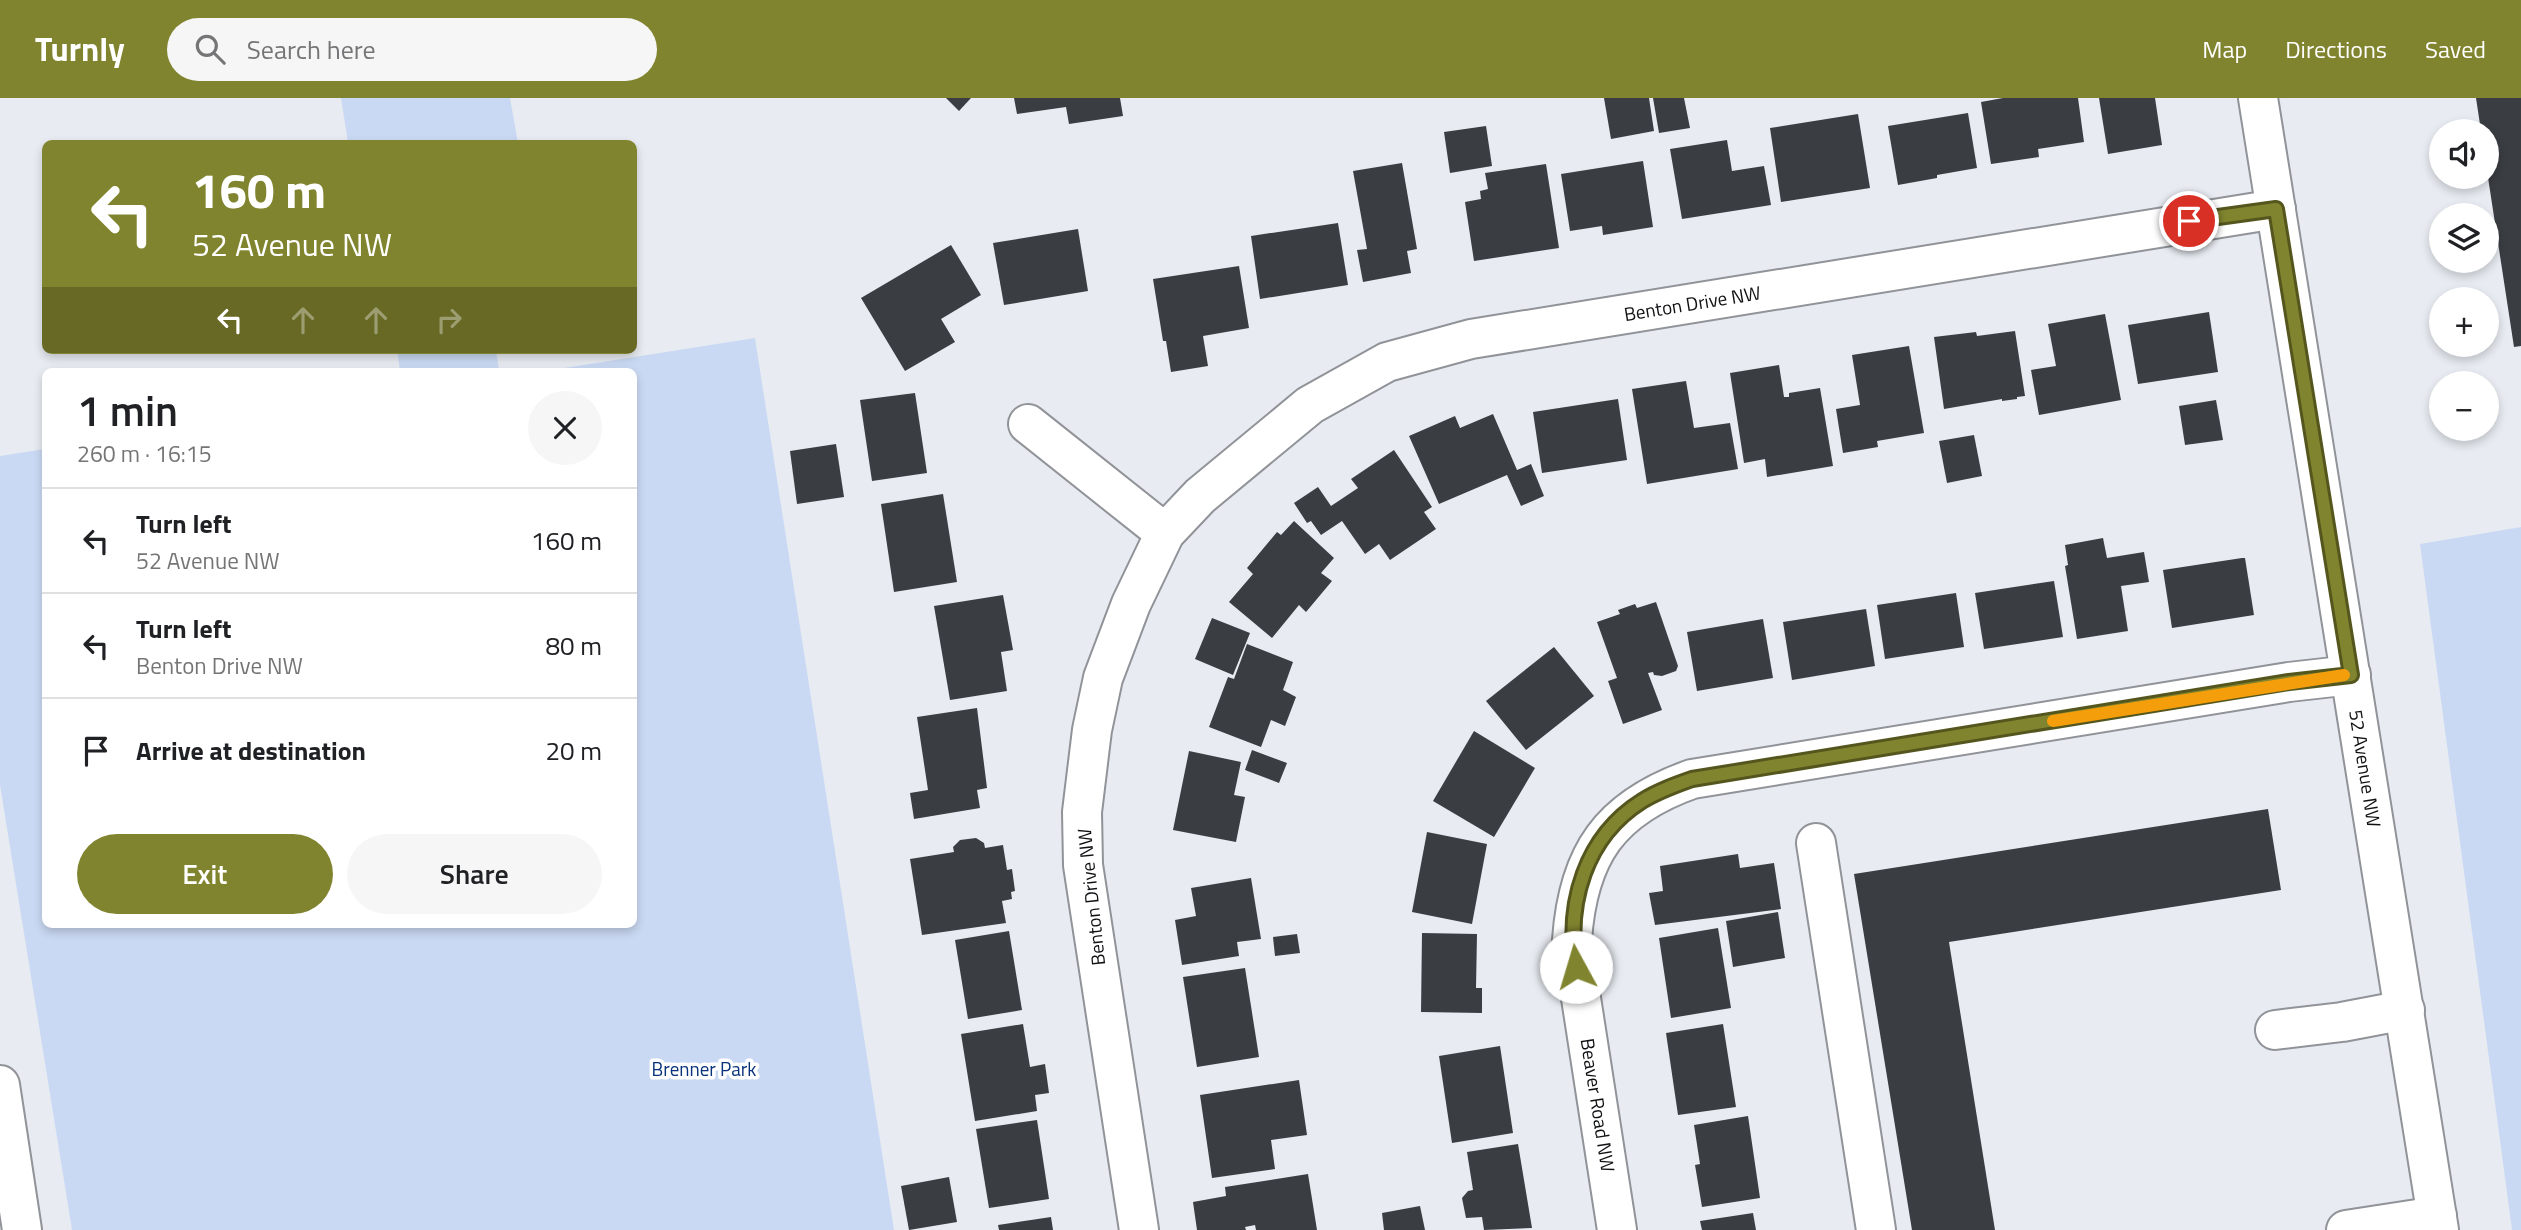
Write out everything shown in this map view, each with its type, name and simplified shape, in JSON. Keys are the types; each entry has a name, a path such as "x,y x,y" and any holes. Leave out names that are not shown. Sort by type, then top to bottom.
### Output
{"street":[{"name":"52 Avenue NW","path":"2258,98 2438,1223"},
{"name":"Benton Drive NW","path":"1139,1230 1083,865 1082,812 1091,730 1103,678 1131,604 1165,533 1200,496 1310,405 1387,362 1471,339 2276,209"},
{"path":"1028,424 1165,533"},
{"name":"Beaver Road NW","path":"1617,1230 1572,940 1574,907 1581,880 1593,856 1614,825 1641,802 1692,779 2289,682 2351,675"},
{"path":"1816,844 1876,1230"},
{"path":"2276,1030 2342,1022 2405,1010"},
{"path":"0,1085 22,1230"},
{"path":"2346,1230 2438,1223"}],"green space":[{"path":"341,98 510,98 517,140 348,140"},
{"name":"Brenner Park","path":"755,338 894,1230 72,1230 0,785 0,456 42,449 42,928 637,928 637,368 564,368"},
{"path":"398,354 497,354 499,368 400,368"},
{"path":"2521,527 2521,1230 2512,1230 2420,544"}],"building":[{"path":"946,98 971,98 959,111"},
{"path":"1014,98 1120,98 1123,116 1069,124 1066,107 1017,114"},
{"path":"1604,98 1649,98 1654,131 1611,139"},
{"path":"1653,98 1684,98 1690,128 1659,133"},
{"path":"2003,98 2078,98 2084,142 2038,149 2039,157 1991,164 1981,102"},
{"path":"2099,98 2155,98 2162,145 2108,154"},
{"path":"2476,98 2521,98 2521,346 2514,347 2499,249 2499,203 2492,203 2490,189 2499,189 2499,119 2479,119"},
{"path":"1968,113 1977,168 1898,185 1888,126"},
{"path":"1858,114 1870,188 1781,202 1770,128"},
{"path":"1486,126 1492,166 1450,173 1444,132"},
{"path":"1727,140 1732,171 1764,166 1771,205 1682,219 1670,149"},
{"path":"1643,161 1653,227 1603,235 1602,226 1570,231 1561,174"},
{"path":"1402,163 1417,249 1407,251 1411,273 1363,282 1357,250 1367,249 1353,171"},
{"path":"1546,164 1559,248 1474,261 1465,202 1481,199 1480,191 1488,189 1485,173"},
{"path":"1338,223 1348,285 1260,299 1251,236"},
{"path":"1078,229 1088,291 1004,305 993,243"},
{"path":"951,245 981,295 941,319 955,342 905,371 861,298"},
{"path":"1239,266 1249,328 1203,336 1208,366 1171,372 1153,279"},
{"path":"2209,312 2218,372 2138,384 2128,325"},
{"path":"2105,314 2121,400 2039,415 2031,370 2056,366 2048,324"},
{"path":"2015,331 2025,396 1944,409 1934,337 1976,332 1977,336"},
{"path":"1909,346 1924,433 1877,441 1878,447 1843,453 1836,409 1860,405 1852,355"},
{"path":"1779,365 1784,397 1789,397 1789,393 1820,388 1833,466 1767,477 1765,459 1744,463 1730,373"},
{"path":"1686,381 1694,428 1730,423 1738,469 1647,484 1632,389"},
{"path":"915,393 927,473 872,481 860,400"},
{"path":"1618,399 1627,460 1542,473 1533,412"},
{"path":"2216,400 2223,440 2185,445 2179,406"},
{"path":"1493,414 1517,470 1531,464 1544,496 1521,506 1507,475 1439,504 1409,436 1455,416 1460,428"},
{"path":"1974,435 1982,476 1947,483 1939,441"},
{"path":"836,444 844,497 797,504 790,451"},
{"path":"1394,450 1432,507 1424,512 1436,529 1390,560 1379,544 1365,554 1342,521 1321,535 1311,521 1307,523 1294,503 1318,487 1331,506 1358,488 1351,479"},
{"path":"943,494 957,582 894,592 881,504"},
{"path":"1294,521 1334,558 1321,573 1332,581 1306,612 1299,605 1272,638 1229,602 1253,574 1247,568 1277,532 1281,535"},
{"path":"2103,538 2107,558 2144,552 2149,582 2121,586 2128,631 2077,639 2065,566 2068,565 2065,545"},
{"path":"2245,558 2254,615 2172,628 2163,570"},
{"path":"2054,581 2063,637 1984,649 1975,593"},
{"path":"1956,593 1964,647 1885,659 1877,605"},
{"path":"1003,595 1013,650 1001,652 1007,691 950,700 934,606"},
{"path":"1656,602 1678,666 1676,671 1662,676 1648,673 1662,710 1623,724 1608,681 1617,678 1597,622 1620,614 1618,610 1635,604 1637,608"},
{"path":"1866,609 1875,666 1792,680 1783,622"},
{"path":"1212,618 1250,633 1233,675 1195,659"},
{"path":"1763,619 1773,678 1697,691 1687,632"},
{"path":"1247,644 1293,662 1283,690 1296,697 1285,726 1271,720 1261,747 1209,727 1228,677 1234,679"},
{"path":"1554,647 1594,696 1526,750 1486,701"},
{"path":"977,708 987,788 977,790 980,808 914,819 910,793 928,790 917,717"},
{"path":"1474,731 1535,768 1494,837 1433,801"},
{"path":"1252,750 1287,763 1279,783 1245,770"},
{"path":"1189,751 1241,762 1234,795 1245,797 1236,842 1173,830"},
{"path":"2268,809 2281,890 1949,942 1995,1230 1912,1230 1854,874"},
{"path":"1427,832 1487,844 1472,924 1412,912"},
{"path":"976,838 984,843 985,848 1003,845 1007,870 1012,869 1015,891 1011,892 1012,899 1002,901 1006,923 922,935 910,859 954,852 953,847 960,840"},
{"path":"1738,854 1740,868 1774,863 1781,909 1655,925 1649,893 1663,891 1660,866"},
{"path":"1251,878 1261,939 1237,942 1239,956 1182,965 1175,920 1196,916 1191,888"},
{"path":"1778,912 1785,958 1733,967 1726,921"},
{"path":"1718,928 1731,1008 1671,1018 1659,938"},
{"path":"1009,931 1022,1010 968,1019 955,940"},
{"path":"1422,933 1477,934 1476,988 1482,988 1482,1013 1421,1012"},
{"path":"1297,934 1300,953 1275,956 1273,937"},
{"path":"1245,968 1259,1057 1197,1067 1183,977"},
{"path":"1023,1024 1030,1067 1045,1064 1049,1093 1035,1095 1037,1111 975,1121 961,1034"},
{"path":"1723,1024 1736,1107 1678,1115 1666,1033"},
{"path":"1500,1046 1513,1133 1452,1143 1439,1056"},
{"path":"1299,1080 1307,1135 1271,1140 1275,1169 1212,1178 1200,1095"},
{"path":"1748,1116 1760,1198 1702,1207 1695,1165 1700,1164 1694,1125"},
{"path":"1037,1120 1049,1199 989,1208 976,1129"},
{"path":"1518,1144 1532,1228 1484,1230 1482,1217 1466,1218 1462,1198 1468,1191 1473,1190 1467,1152"},
{"path":"1308,1174 1317,1230 1256,1230 1255,1225 1245,1227 1246,1230 1197,1230 1193,1202 1226,1196 1225,1187"},
{"path":"949,1177 957,1222 909,1230 901,1186"},
{"path":"1420,1206 1425,1230 1384,1230 1382,1213"},
{"path":"1753,1213 1756,1230 1702,1230 1700,1221"},
{"path":"1051,1217 1053,1230 999,1230 998,1225"}],"slow traffic":[{"path":"2053,721 2344,675"}],"route":[{"path":"1576,967 1572,940 1574,907 1581,880 1599,845 1614,825 1641,802 1692,779 2289,682 2351,675 2276,209 2189,221"}]}
